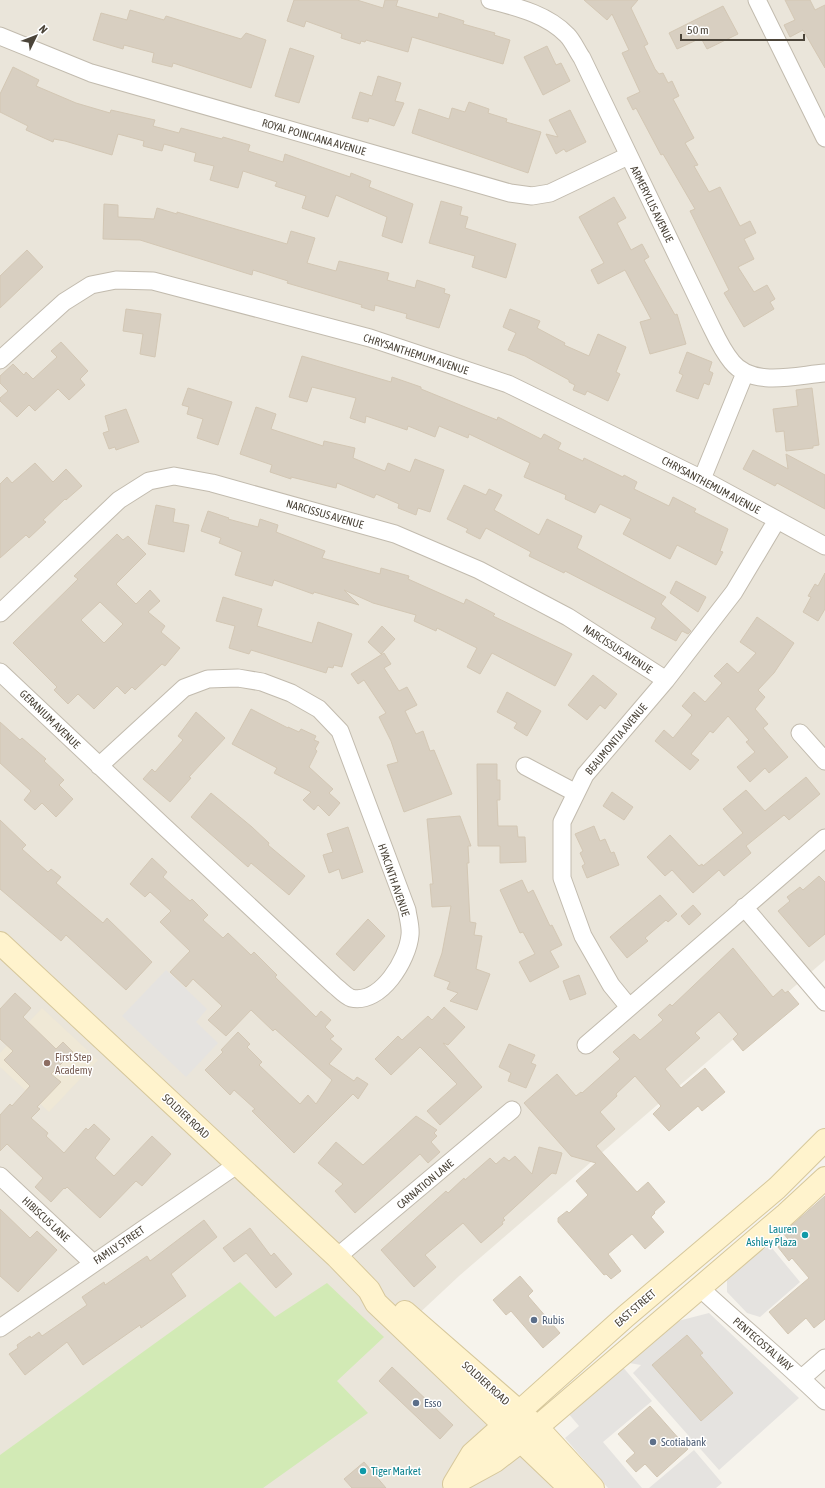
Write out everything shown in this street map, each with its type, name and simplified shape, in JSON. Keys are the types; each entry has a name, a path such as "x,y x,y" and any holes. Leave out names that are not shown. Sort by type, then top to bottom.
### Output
{"main road":[{"name":"SOLDIER ROAD","path":"0,943 337,1258 369,1290 376,1303 592,1488"},
{"name":"EAST STREET","path":"452,1486 472,1454 681,1269 777,1188 825,1140"},
{"name":"EAST STREET","path":"452,1486 495,1461 529,1434 786,1214 825,1178"},
{"path":"681,1269 700,1288"},
{"name":"SOLDIER ROAD","path":"529,1434 570,1488"}],"street":[{"name":"ARMERYLLIS AVENUE","path":"490,0 524,9 549,20 566,34 582,58 721,347 732,363 745,373 760,377 825,373"},
{"path":"757,0 825,138"},
{"name":"ROYAL POINCIANA AVENUE","path":"0,36 91,74 510,193 532,196 550,193 628,156"},
{"name":"CHRYSANTHEMUM AVENUE","path":"0,360 64,302 91,285 116,280 153,281 370,338 508,384 702,479 825,546"},
{"path":"702,479 745,373"},
{"name":"NARCISSUS AVENUE","path":"0,613 119,500 149,481 174,476 212,483 395,534 479,570 568,617 666,680"},
{"name":"BEAUMONTIA AVENUE","path":"629,1007 611,985 583,936 562,878 562,822 585,775 666,680 734,592 777,520"},
{"name":"GERANIUM AVENUE","path":"0,672 99,766"},
{"name":"HYACINTH AVENUE","path":"238,678 262,682 291,693 319,709 340,730 407,910 410,934 406,954 394,975 380,991 362,997 350,998 334,985 99,766 184,688 208,679 238,678"},
{"path":"800,733 825,761"},
{"path":"525,766 576,793"},
{"path":"586,1045 825,838"},
{"path":"744,907 825,1002"},
{"name":"CARNATION LANE","path":"337,1258 512,1110"},
{"name":"FAMILY STREET","path":"0,1328 238,1164"},
{"name":"HIBISCUS LANE","path":"0,1176 93,1263"},
{"name":"PENTECOSTAL WAY","path":"700,1288 751,1335 802,1378 825,1401"},
{"path":"802,1378 825,1358"}],"shaded area":[{"path":"0,0 825,0 825,960 459,1276 397,1334 559,1488 0,1488"},
{"path":"166,970 207,1009 196,1022 218,1043 186,1077 122,1016"},
{"name":"First Step Academy","path":"42,1008 98,1060 49,1112 0,1067 0,1053"},
{"path":"767,1242 800,1282 760,1317 747,1313 727,1292 727,1276"},
{"path":"709,1313 799,1398 719,1470 633,1373 641,1365 629,1363 678,1321","holes":["702,1353 700,1355 733,1393 701,1421 652,1365"]},
{"path":"621,1365 652,1401 603,1442 642,1488 608,1488 565,1438 579,1426 567,1412"},
{"path":"694,1450 722,1483 716,1488 649,1488"}],"green space":[{"path":"240,1282 275,1317 327,1283 384,1337 337,1381 368,1413 263,1488 0,1488 0,1455"}],"building":[{"path":"294,0 357,0 383,8 385,0 398,0 396,6 438,18 439,13 464,21 463,24 495,33 494,35 510,40 503,64 412,37 408,52 366,40 365,42 361,41 360,44 341,38 342,34 306,21 304,27 287,21"},
{"path":"584,0 638,0 631,8 648,44 644,46 655,69 659,74 663,73 668,83 672,81 679,96 673,99 694,138 685,143 698,165 694,166 709,192 720,187 740,226 750,221 756,233 744,239 754,259 738,267 754,292 767,285 775,299 770,302 774,309 744,327 724,293 729,290 690,211 695,209 663,154 661,155 636,108 633,110 627,98 640,92 622,53 629,50 612,14 607,20"},
{"path":"785,0 810,0 815,10 825,5 825,68 803,30 790,37 784,25 795,20"},
{"path":"723,6 738,34 707,49 701,38 677,49 669,33"},
{"path":"130,10 164,20 166,16 241,39 246,33 266,40 251,88 173,63 172,67 152,62 154,53 124,45 123,49 93,40 101,13 127,20"},
{"path":"547,46 556,65 561,63 570,81 543,95 524,57"},
{"path":"290,48 314,56 299,103 275,96"},
{"path":"13,67 39,80 36,86 76,103 110,113 111,110 155,120 153,126 179,133 181,128 222,139 223,137 250,145 248,151 283,162 285,154 350,177 351,173 371,181 369,187 413,204 402,243 382,236 387,217 336,195 328,217 302,208 306,196 275,186 277,182 243,171 238,188 210,180 214,166 194,161 196,153 164,144 162,151 143,146 144,141 118,134 112,155 65,141 54,139 53,142 26,130 28,126 0,112 0,94"},
{"path":"378,76 401,83 395,101 404,103 394,126 369,118 368,122 352,118 360,92 372,96"},
{"path":"469,102 489,109 488,113 507,119 506,122 541,132 528,173 412,133 419,109 449,119 452,108 465,112"},
{"path":"570,110 586,142 566,152 564,149 556,154 546,134 558,137 549,120"},
{"path":"614,197 626,218 617,223 631,250 642,244 649,257 644,260 675,315 677,314 686,344 650,354 640,322 651,319 625,270 598,284 591,270 604,263 579,217"},
{"path":"441,201 462,207 460,215 468,217 465,228 516,244 506,278 472,267 475,256 429,243"},
{"path":"104,204 118,205 118,217 154,219 157,208 177,214 177,212 287,244 291,231 315,238 307,263 336,271 339,261 389,273 387,280 415,288 417,280 445,289 444,293 450,295 439,328 406,318 407,314 375,305 374,311 361,307 362,305 287,283 288,281 253,270 252,275 140,240 103,239"},
{"path":"27,250 43,267 0,308 0,276"},
{"path":"126,309 161,314 155,357 140,354 143,334 123,331"},
{"path":"510,309 540,321 537,328 565,343 564,345 589,356 598,334 626,347 616,372 620,374 608,401 587,391 585,395 573,390 575,385 569,382 569,380 525,356 508,350 516,333 503,327"},
{"path":"61,342 88,371 80,379 85,385 69,400 58,389 35,411 29,405 17,417 0,401 0,398 8,391 0,383 0,376 13,364 24,375 26,372 33,379 57,357 51,351"},
{"path":"687,352 712,362 709,371 713,373 709,385 704,383 698,399 676,391 683,375 679,373"},
{"path":"302,356 391,382 392,377 421,387 421,389 497,420 498,417 541,439 544,434 561,443 558,449 583,461 584,458 623,477 624,475 637,482 634,489 669,506 673,497 696,509 694,512 728,529 720,551 723,552 716,565 677,545 670,559 623,534 631,519 600,504 595,513 565,499 566,495 524,477 530,463 469,434 468,438 439,426 435,437 408,426 407,430 366,416 365,423 350,418 356,398 312,387 307,402 289,397"},
{"path":"188,388 232,402 218,445 197,438 203,419 187,414 189,407 182,405"},
{"path":"812,388 819,445 813,446 813,448 786,451 784,431 776,432 773,409 798,406 796,390"},
{"path":"256,407 276,414 271,429 323,446 324,441 355,448 353,458 385,471 388,463 410,472 415,459 444,470 430,512 418,508 416,515 398,508 399,504 376,494 374,498 337,483 336,488 291,477 291,479 270,472 272,465 240,454"},
{"path":"126,409 139,442 116,450 115,447 109,449 103,433 109,431 105,416"},
{"path":"753,450 788,469 786,454 825,475 825,509 777,483 775,486 743,469"},
{"path":"35,463 53,482 66,469 82,486 66,500 65,499 43,520 46,522 29,538 26,535 0,558 0,484 7,477 12,483"},
{"path":"464,485 486,495 489,489 502,495 494,510 539,535 547,519 582,536 577,548 666,597 661,604 691,631 688,634 682,631 676,641 651,628 656,618 565,571 564,573 529,556 531,552 486,528 480,539 466,532 468,529 447,519"},
{"path":"156,505 175,509 173,522 189,525 184,552 148,544"},
{"path":"208,511 229,518 228,519 258,527 260,519 278,525 276,532 325,551 322,558 380,574 381,568 409,576 408,579 464,604 466,599 495,614 493,616 572,654 555,686 492,653 480,674 467,667 477,648 437,628 436,631 414,621 416,615 373,603 344,590 359,605 314,592 313,594 274,580 272,586 235,575 242,552 219,543 221,538 201,531"},
{"path":"117,534 123,540 128,536 146,554 116,584 136,604 150,590 160,601 148,612 165,626 161,632 180,648 165,666 162,664 135,690 132,687 125,694 117,686 94,709 78,694 68,704 54,690 57,687 13,643 78,579 74,576","holes":["100,602 123,624 104,643 81,620"]},
{"path":"825,573 825,609 818,621 803,612 811,597 808,596 815,584 818,586"},
{"path":"676,581 706,597 698,612 670,593"},
{"path":"223,597 262,609 257,626 312,643 318,622 352,634 342,667 334,665 333,668 328,667 326,673 251,650 249,654 229,648 235,626 216,621"},
{"path":"757,617 794,643 774,673 758,690 765,697 755,709 768,724 763,728 788,757 769,773 765,768 750,782 737,767 755,752 746,742 749,740 728,716 713,733 710,731 691,754 699,760 690,770 655,741 664,730 673,738 692,715 682,706 694,692 705,702 722,683 714,676 727,663 738,673 756,653 740,642"},
{"path":"382,626 395,639 381,654 368,642"},
{"path":"384,653 391,664 384,668 399,691 407,687 417,705 405,711 416,734 423,731 430,751 434,750 452,794 404,812 387,765 398,762 391,741 379,717 386,713 364,680 358,684 351,674"},
{"path":"593,675 617,694 605,709 600,705 587,720 568,705"},
{"path":"507,692 541,711 527,736 514,728 517,723 497,712"},
{"path":"251,709 288,728 299,732 301,729 316,736 314,740 319,742 315,749 317,751 309,767 333,789 329,793 340,803 329,816 318,805 314,810 303,800 311,792 274,773 277,768 232,744"},
{"path":"196,712 225,738 189,777 191,778 170,802 143,779 152,769 155,772 183,740 178,736"},
{"path":"0,722 20,740 22,738 46,759 44,761 64,780 59,785 73,799 56,817 42,803 35,810 24,800 31,791 0,763"},
{"path":"477,764 497,764 497,780 500,780 500,800 497,800 498,826 517,826 518,837 525,837 526,862 500,863 500,846 478,846"},
{"path":"806,777 820,794 789,820 784,815 746,846 751,853 724,876 719,870 693,893 672,870 665,876 647,857 670,835 699,866 702,864 703,866 743,833 723,809 746,790 765,811"},
{"path":"612,792 633,807 624,820 603,806"},
{"path":"211,793 252,827 269,843 268,845 305,876 289,895 251,863 248,867 191,817"},
{"path":"460,816 471,846 468,846 469,863 467,863 470,922 476,923 474,935 482,936 476,969 490,974 477,1010 450,1001 458,993 447,989 450,982 434,976 442,953 451,906 432,907 430,884 433,884 427,819"},
{"path":"0,820 26,845 22,849 48,872 51,869 61,877 56,883 103,923 107,918 152,962 126,990 66,935 61,941 0,889"},
{"path":"594,826 600,841 605,839 611,853 614,852 619,865 587,878 582,866 585,864 580,853 583,851 575,834"},
{"path":"348,827 363,872 342,879 339,869 329,873 323,855 333,852 327,834"},
{"path":"152,858 167,872 163,877 190,901 192,899 208,915 203,920 223,938 228,933 251,955 254,952 277,975 275,977 316,1017 321,1011 331,1020 325,1027 334,1036 330,1039 342,1049 329,1064 354,1081 357,1077 368,1084 358,1099 353,1094 294,1153 252,1111 255,1109 234,1090 230,1095 205,1070 223,1052 221,1050 238,1032 250,1044 247,1047 262,1062 259,1065 300,1104 308,1095 316,1104 332,1080 275,1029 273,1031 251,1010 226,1036 208,1020 222,1006 193,979 186,987 170,972 190,951 160,922 171,911 150,892 145,897 130,884"},
{"path":"819,876 825,882 825,934 809,947 778,911 790,901 787,897 800,887 803,890"},
{"path":"522,880 528,893 533,890 550,926 552,925 562,945 550,951 559,967 530,982 519,962 535,954 523,932 520,933 500,890"},
{"path":"660,895 677,914 668,922 666,920 645,938 648,941 627,958 610,937"},
{"path":"693,905 701,914 689,925 681,916"},
{"path":"368,919 385,936 354,971 336,954"},
{"path":"733,948 773,997 782,989 785,993 788,991 799,1004 743,1051 733,1039 738,1034 719,1012 695,1033 700,1038 665,1069 681,1088 705,1068 725,1092 702,1111 698,1106 669,1131 653,1114 661,1106 635,1076 600,1112 615,1129 596,1146 637,1192 648,1182 665,1202 654,1212 655,1213 651,1217 664,1232 645,1249 632,1234 608,1254 621,1271 611,1279 606,1274 604,1275 558,1222 558,1218 567,1211 569,1213 588,1195 576,1181 596,1163 571,1156 524,1103 557,1074 576,1096 581,1092 582,1093 620,1059 613,1052 634,1034 640,1040 663,1020 658,1015 670,1004 672,1006"},
{"path":"579,975 586,994 570,1000 563,981"},
{"path":"15,993 31,1008 23,1017 56,1049 63,1042 73,1052 51,1074 61,1082 37,1107 40,1109 31,1118 48,1133 46,1136 64,1153 86,1128 88,1130 94,1124 110,1139 95,1158 114,1176 152,1136 171,1154 142,1186 136,1181 100,1218 67,1187 65,1189 64,1188 51,1202 35,1187 43,1178 7,1144 0,1151 0,1115 10,1104 12,1106 30,1086 4,1060 13,1051 0,1039 0,1009"},
{"path":"444,1007 465,1027 448,1045 443,1043 482,1087 440,1125 427,1111 457,1084 420,1047 391,1075 375,1059 398,1036 402,1040 428,1016 432,1020"},
{"path":"509,1044 535,1055 531,1063 536,1065 526,1088 508,1081 511,1073 499,1067"},
{"path":"416,1116 437,1130 434,1133 437,1136 431,1142 440,1152 428,1163 420,1154 355,1213 335,1191 343,1184 318,1163 336,1142 363,1165"},
{"path":"539,1147 562,1153 556,1174 552,1173 503,1218 505,1220 502,1222 503,1224 481,1243 463,1223 425,1255 436,1267 414,1287 381,1250 446,1191 448,1193 464,1178 465,1180 490,1158 496,1164 504,1157 509,1161 515,1156 532,1174"},
{"path":"825,1196 825,1319 814,1328 806,1318 788,1334 769,1312 809,1278 792,1258 789,1261 778,1247 788,1239 783,1233"},
{"path":"0,1209 30,1238 37,1231 57,1250 18,1292 0,1276"},
{"path":"204,1220 217,1237 171,1274 186,1296 141,1328 140,1325 83,1365 67,1342 25,1375 9,1354 18,1348 17,1345 39,1332 42,1336 87,1305 82,1297 104,1282 105,1285 147,1256 150,1261"},
{"path":"250,1228 271,1256 274,1253 292,1274 276,1288 246,1253 234,1262 223,1248"},
{"name":"Rubis","path":"520,1276 533,1291 528,1296 560,1333 543,1348 511,1311 506,1315 493,1300"},
{"path":"687,1335 703,1353 700,1355 733,1393 701,1421 652,1365"},
{"name":"Esso","path":"392,1367 453,1425 440,1439 379,1381"},
{"name":"Scotiabank","path":"650,1406 688,1449 657,1477 645,1464 636,1472 626,1461 635,1453 618,1434"},
{"name":"Tiger Market","path":"364,1462 386,1488 352,1488 344,1479"}],"place":[{"name":"First Step Academy","path":"47,1063"},
{"name":"Lauren Ashley Plaza","path":"805,1235"},
{"name":"Rubis","path":"534,1320"},
{"name":"Esso","path":"416,1403"},
{"name":"Scotiabank","path":"653,1442"},
{"name":"Tiger Market","path":"363,1471"}]}
